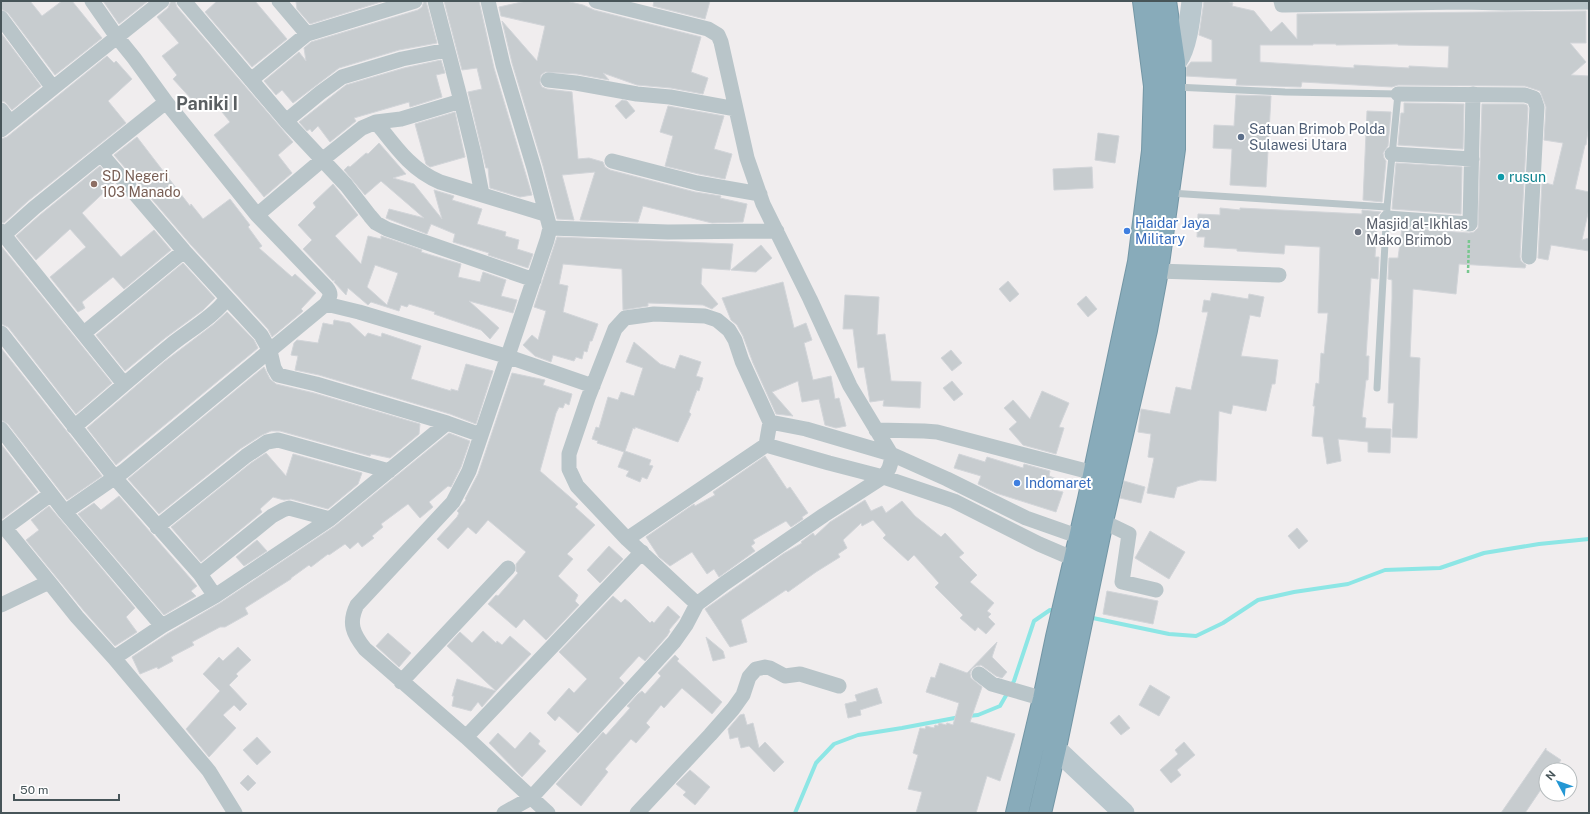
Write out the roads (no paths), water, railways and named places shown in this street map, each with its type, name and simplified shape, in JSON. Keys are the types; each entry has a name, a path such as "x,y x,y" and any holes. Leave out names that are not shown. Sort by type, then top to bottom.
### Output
{"highway":[{"path":"1017,813 1044,699 1056,637 1079,568 1102,521 1146,330 1157,271 1174,149 1165,87 1153,60 1144,1"},
{"path":"1040,813 1078,637 1080,537 1139,262 1153,151 1165,87 1174,62 1165,1"}],"street":[{"path":"65,512 114,478 270,351 326,304 330,297 330,293 327,288 257,215 166,102 92,1"},
{"path":"1,110 6,126 162,1"},
{"path":"184,1 286,121 346,185 372,219 382,227 534,280"},
{"path":"279,1 307,34"},
{"path":"252,80 307,34 415,1"},
{"path":"435,1 461,100 482,194"},
{"path":"488,1 489,11 503,65 534,168 547,221 543,256 481,434 470,471 453,502 357,605 351,620 356,638 365,649 401,682 466,737 548,813"},
{"path":"504,813 531,798 674,642 686,625 697,604 817,520 883,477 890,466 891,454 847,380 760,194 747,158 726,59 720,38 708,29 596,1"},
{"path":"1153,60 1174,62 1178,60 1182,52 1192,1"},
{"path":"1281,1 1282,5 1460,2 1589,2"},
{"path":"1,18 53,88"},
{"path":"286,121 342,77 402,59 447,50"},
{"path":"548,80 576,83 637,94 670,96 736,109"},
{"path":"1398,94 1525,95 1534,98 1537,107 1529,257"},
{"path":"1387,213 1470,224 1473,94"},
{"path":"257,215 362,128 376,122 401,118 461,100"},
{"path":"124,384 2,233 166,102"},
{"path":"376,122 401,154 424,174 440,182 482,194 547,221 668,232 777,231"},
{"path":"101,154 184,251 261,336 270,351 275,371 280,376 316,384 481,434"},
{"path":"1392,154 1472,159"},
{"path":"612,161 697,183 760,194"},
{"path":"84,334 184,251"},
{"path":"1157,271 1279,275"},
{"path":"74,427 221,305 227,298"},
{"path":"326,304 359,312 509,357 593,386"},
{"path":"627,539 766,445 770,422 742,361 733,336 717,320 705,316 654,314 625,318 619,322 611,337 569,454 568,469 577,486 627,539 697,604"},
{"path":"1,334 114,478 200,574 215,596"},
{"path":"770,422 806,429 891,454 947,479 1026,518 1080,537"},
{"path":"114,658 162,626 215,596 330,519 447,423"},
{"path":"1,429 65,512 162,626"},
{"path":"876,430 937,432 1094,473"},
{"path":"157,527 260,446 273,440 286,442 389,471"},
{"path":"766,445 829,464 883,477 954,501 1039,544 1079,568"},
{"path":"51,494 3,525 77,617 114,658 209,771 235,813"},
{"path":"200,574 272,516 283,510 289,508 330,519"},
{"path":"1102,521 1129,534 1122,582 1156,590"},
{"path":"466,737 642,552"},
{"path":"401,682 508,568"},
{"path":"1,606 49,582"},
{"path":"642,811 733,709 743,696 749,677 756,669 765,667 770,668 785,676 800,674 840,686"},
{"path":"980,674 986,681 1001,687 1044,699"},
{"path":"1055,748 1124,813"}],"lane":[{"path":"1165,87 1285,92 1398,94 1387,213 1377,388"},
{"path":"1168,193 1387,213"}],"waterway":[{"path":"1088,617 1169,634 1196,636 1223,623 1258,600 1294,592 1348,584 1385,570 1440,568 1484,553 1539,544 1589,539"},
{"path":"1011,686 1034,621 1050,610 1056,611"},
{"path":"968,716 978,715 1000,706 1008,692"},
{"path":"795,813 816,763 834,744 858,735 960,717"}],"place":[{"name":"Satuan Brimob Polda Sulawesi Utara","path":"1241,137"},
{"name":"rusun","path":"1501,177"},
{"name":"SD Negeri 103 Manado","path":"94,184"},
{"name":"Haidar Jaya Military","path":"1127,231"},
{"name":"Masjid al-Ikhlas Mako Brimob","path":"1358,232"},
{"name":"Indomaret","path":"1017,483"}],"district":[{"name":"Paniki I","path":"207,103"}]}
